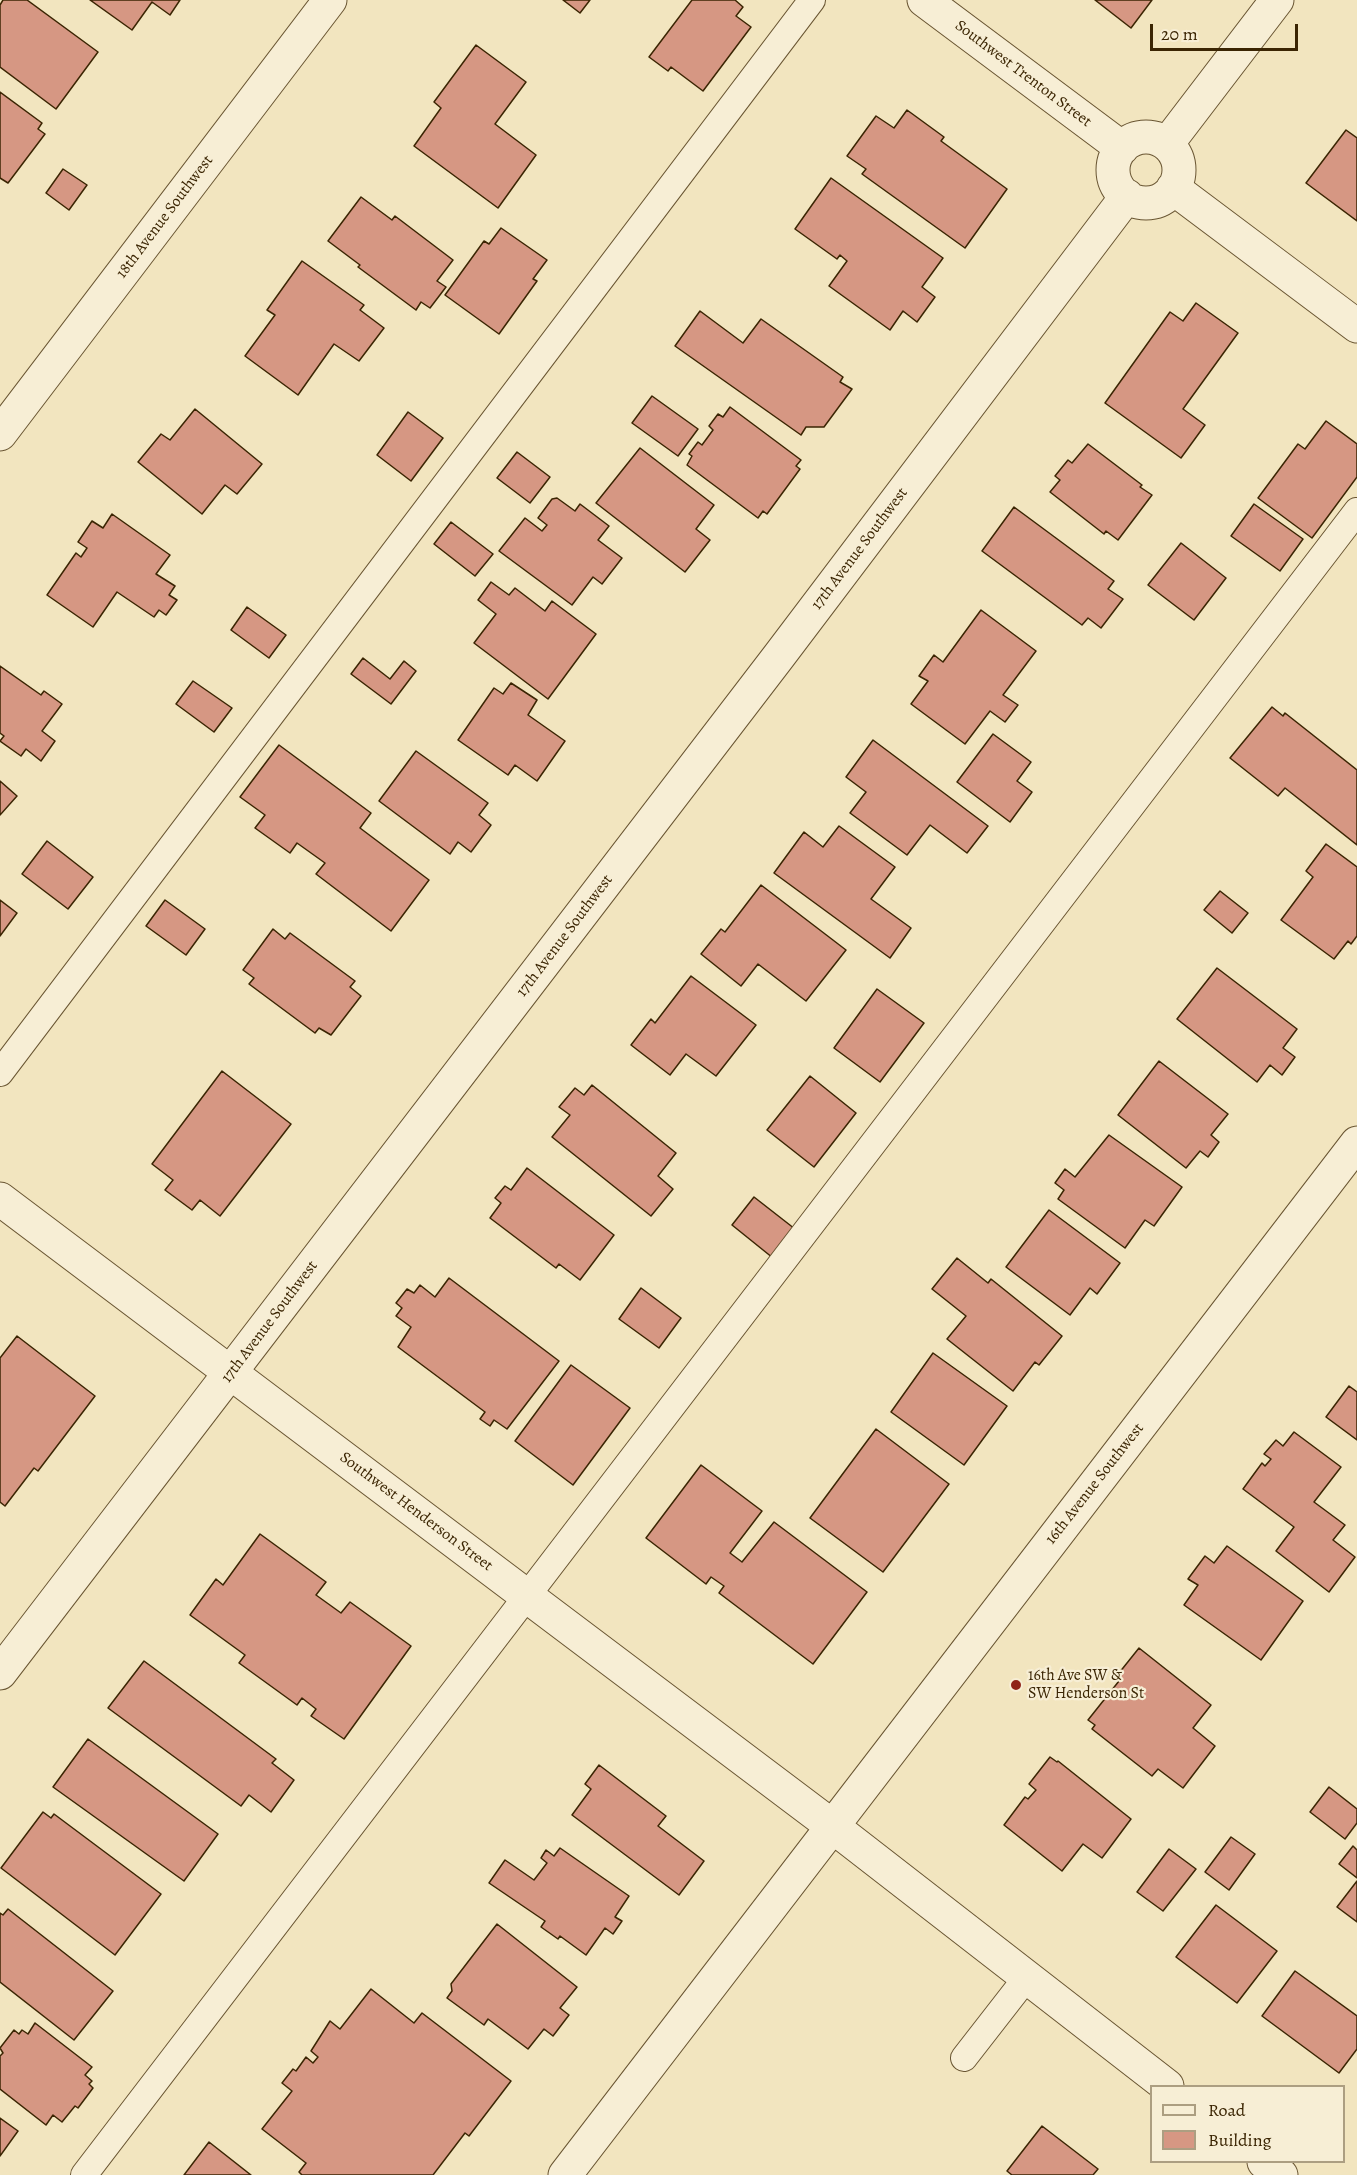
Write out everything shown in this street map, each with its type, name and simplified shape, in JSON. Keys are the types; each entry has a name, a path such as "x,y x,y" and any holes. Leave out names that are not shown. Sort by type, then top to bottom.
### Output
{"street":[{"name":"18th Avenue Southwest","path":"0,434 330,0"},
{"name":"Southwest Trenton Street","path":"924,0 1122,148"},
{"path":"1167,144 1277,0"},
{"path":"1143,137 1154,137 1167,144 1178,159 1179,171 1173,188 1162,199 1152,203 1141,203 1127,196 1116,184 1113,174 1113,164 1117,154 1132,140 1143,137"},
{"path":"1173,188 1357,326"},
{"name":"17th Avenue Southwest","path":"0,1672 786,646 1127,196"},
{"name":"16th Avenue Southwest","path":"565,2175 1357,1143"},
{"name":"Southwest Henderson Street","path":"0,1199 832,1826 1166,2085"},
{"path":"1265,2163 1281,2175"}],"lane":[{"path":"0,1073 812,0"},
{"path":"84,2175 1357,511"},
{"path":"964,2058 1027,1977"}],"building":[{"path":"3,0 27,0 98,52 56,109 0,67 0,5"},
{"path":"90,0 180,0 170,15 152,2 132,30"},
{"path":"563,0 590,0 580,13"},
{"path":"692,0 735,0 743,7 736,16 751,27 703,91 671,67 668,71 649,57"},
{"path":"1095,0 1152,0 1131,28"},
{"path":"476,45 526,82 495,124 536,155 498,208 414,146 441,108 434,102"},
{"path":"0,92 42,123 38,129 45,134 8,183 0,178"},
{"path":"907,110 944,137 941,141 1007,189 965,248 862,174 866,169 847,156 876,116 894,128"},
{"path":"1346,130 1357,138 1357,221 1306,183"},
{"path":"63,169 87,185 69,210 46,193"},
{"path":"831,178 943,258 922,287 935,297 917,322 903,311 890,330 829,286 847,261 840,255 837,259 795,229"},
{"path":"361,197 392,220 395,216 453,260 437,281 446,287 430,308 421,302 416,310 358,267 360,265 328,241"},
{"path":"501,228 547,260 533,279 537,281 499,334 445,295 484,241 489,244"},
{"path":"302,261 364,305 360,310 384,328 359,361 334,344 298,395 245,356 275,315 267,310"},
{"path":"1196,303 1238,333 1183,409 1205,425 1181,458 1105,403 1170,312 1183,321"},
{"path":"700,311 743,343 761,319 843,377 840,382 852,389 824,427 806,427 801,435 675,346"},
{"path":"652,396 698,429 678,456 632,423"},
{"path":"730,407 801,460 796,466 800,469 767,514 763,511 758,518 687,465 692,456 689,454 698,442 702,445 713,430 709,426 718,414 723,417"},
{"path":"195,409 262,464 237,494 225,485 202,514 138,462 161,434 170,440"},
{"path":"408,412 443,438 411,481 377,455"},
{"path":"1326,421 1357,444 1357,477 1312,538 1258,498 1298,444 1305,449"},
{"path":"1088,444 1152,495 1118,540 1106,531 1104,534 1050,492 1060,480 1055,476 1068,460 1072,463"},
{"path":"640,448 714,505 696,529 710,540 685,572 596,503"},
{"path":"517,452 550,477 530,503 497,478"},
{"path":"557,498 575,511 580,504 609,526 598,540 622,558 602,584 593,577 572,605 499,551 525,518 542,531 547,525 538,518 552,499"},
{"path":"1254,504 1303,539 1280,571 1231,536"},
{"path":"1014,507 1114,581 1108,589 1123,599 1101,628 1088,618 1082,625 982,551"},
{"path":"112,514 170,555 156,574 175,586 169,595 177,600 166,615 159,610 154,617 117,592 93,627 47,595 76,553 81,557 87,548 78,542 92,521 103,528"},
{"path":"451,522 493,554 475,576 434,544"},
{"path":"1181,543 1226,578 1194,620 1148,585"},
{"path":"491,582 509,595 515,588 545,611 552,601 596,634 548,699 474,643 496,614 478,600"},
{"path":"247,607 286,635 269,658 231,630"},
{"path":"981,610 1036,651 1003,695 1018,705 1005,722 990,711 965,744 911,704 928,681 919,676 934,655 943,662"},
{"path":"363,658 390,679 404,661 416,671 391,704 351,674"},
{"path":"0,666 41,695 44,691 62,704 42,731 55,741 41,761 26,749 21,756 0,741 4,736 0,733"},
{"path":"193,681 232,708 214,732 176,704"},
{"path":"511,683 537,700 528,715 565,741 537,781 515,765 508,775 458,740 494,688 503,694"},
{"path":"1272,707 1283,716 1285,713 1357,770 1357,845 1285,788 1278,796 1230,758"},
{"path":"993,734 1031,762 1017,781 1032,792 1010,822 957,782"},
{"path":"873,740 988,826 967,853 930,825 907,855 850,813 866,792 846,777"},
{"path":"279,745 371,813 360,828 429,880 391,931 316,874 325,863 297,843 290,853 255,828 265,815 240,797"},
{"path":"416,751 488,803 479,815 491,825 471,852 458,842 450,854 379,801"},
{"path":"0,781 17,796 0,815"},
{"path":"839,826 895,867 871,899 911,928 890,958 774,873 804,832 823,847"},
{"path":"47,841 93,877 68,909 22,874"},
{"path":"1326,844 1357,867 1357,936 1351,944 1348,941 1334,959 1281,920 1313,877 1306,871"},
{"path":"761,885 846,950 806,1001 758,964 741,986 701,954 721,929 725,932"},
{"path":"1220,891 1248,913 1232,933 1204,910"},
{"path":"0,900 17,913 0,936"},
{"path":"165,900 205,929 186,955 146,926"},
{"path":"273,929 285,939 290,933 355,981 350,987 361,996 331,1035 319,1028 315,1033 249,984 254,978 243,970"},
{"path":"1217,968 1297,1029 1283,1048 1295,1057 1282,1075 1270,1065 1257,1082 1177,1019"},
{"path":"691,976 756,1025 716,1076 686,1054 670,1075 631,1045 651,1019 655,1023"},
{"path":"877,989 924,1023 880,1082 834,1048"},
{"path":"1159,1061 1228,1114 1211,1135 1219,1142 1208,1157 1200,1151 1186,1168 1118,1115"},
{"path":"222,1071 291,1124 220,1216 200,1200 192,1210 165,1190 173,1180 152,1164"},
{"path":"810,1076 856,1113 814,1167 767,1130"},
{"path":"592,1085 676,1153 658,1176 673,1189 651,1216 552,1137 570,1115 559,1107 575,1088 584,1095"},
{"path":"1109,1135 1182,1187 1154,1226 1145,1220 1125,1248 1058,1199 1064,1190 1055,1183 1065,1169 1075,1177"},
{"path":"527,1168 614,1235 580,1280 559,1264 556,1268 490,1218 501,1203 495,1198 505,1186 511,1190"},
{"path":"754,1197 795,1229 773,1258 732,1225"},
{"path":"1049,1210 1120,1263 1097,1294 1090,1288 1070,1315 1006,1267"},
{"path":"957,1258 988,1283 991,1279 1062,1336 1039,1365 1035,1362 1013,1391 947,1339 966,1316 932,1289"},
{"path":"449,1278 559,1361 507,1429 494,1420 490,1426 480,1419 485,1412 398,1347 411,1327 396,1316 402,1308 396,1303 407,1289 414,1293 420,1285 435,1297"},
{"path":"641,1288 681,1318 659,1348 619,1319"},
{"path":"17,1336 95,1396 38,1471 34,1468 5,1506 0,1502 0,1358"},
{"path":"933,1353 1007,1406 964,1465 891,1412"},
{"path":"571,1365 630,1408 573,1485 515,1441"},
{"path":"1349,1386 1357,1392 1357,1440 1326,1417"},
{"path":"876,1429 949,1484 883,1572 810,1518"},
{"path":"1294,1432 1341,1467 1314,1502 1345,1525 1333,1540 1355,1557 1329,1592 1276,1551 1294,1527 1243,1489 1262,1463 1265,1466 1271,1459 1264,1454 1276,1440 1283,1446"},
{"path":"701,1465 762,1511 730,1553 742,1562 774,1522 867,1592 813,1664 719,1593 724,1586 711,1577 706,1584 646,1538"},
{"path":"260,1534 326,1582 316,1595 341,1613 350,1602 411,1646 344,1739 311,1716 316,1709 302,1698 297,1705 239,1663 245,1655 190,1615 216,1579 223,1585"},
{"path":"1227,1546 1303,1601 1261,1660 1184,1605 1198,1585 1188,1579 1205,1556 1214,1563"},
{"path":"1139,1648 1211,1705 1193,1728 1215,1746 1183,1788 1158,1769 1152,1776 1092,1729 1095,1725 1088,1720 1119,1681 1115,1678"},
{"path":"144,1661 276,1759 272,1763 294,1780 271,1812 249,1795 241,1806 108,1708"},
{"path":"88,1739 218,1834 184,1881 53,1787"},
{"path":"1050,1757 1131,1819 1102,1858 1083,1844 1062,1871 1004,1825 1025,1797 1028,1799 1036,1790 1029,1784"},
{"path":"599,1765 666,1816 658,1826 704,1861 679,1895 572,1815 591,1789 585,1784"},
{"path":"1329,1787 1357,1809 1357,1823 1345,1839 1310,1812"},
{"path":"43,1812 51,1818 54,1814 161,1894 115,1955 1,1868"},
{"path":"1231,1837 1255,1854 1229,1890 1205,1872"},
{"path":"1353,1846 1357,1850 1357,1878 1339,1864"},
{"path":"560,1848 629,1896 615,1917 622,1921 613,1934 605,1928 586,1955 560,1936 558,1939 541,1927 545,1921 489,1883 505,1860 534,1880 547,1863 541,1858 546,1850 554,1856"},
{"path":"1169,1849 1196,1869 1163,1911 1137,1892"},
{"path":"1357,1881 1357,1922 1337,1907"},
{"path":"1216,1905 1277,1951 1237,2003 1176,1957"},
{"path":"8,1909 113,1991 74,2040 0,1982 0,1913 3,1915"},
{"path":"497,1924 577,1987 560,2008 569,2015 553,2036 544,2029 528,2049 488,2019 484,2025 447,1998 452,1991 451,1984"},
{"path":"1295,1971 1357,2016 1357,2049 1339,2073 1262,2016"},
{"path":"371,1989 414,2023 422,2013 511,2081 469,2136 465,2133 433,2175 302,2175 299,2172 306,2163 262,2129 292,2091 282,2083 293,2069 296,2071 306,2057 313,2063 318,2057 311,2051 330,2021 340,2029"},
{"path":"35,2023 92,2067 85,2075 92,2081 89,2084 93,2088 78,2108 75,2106 62,2122 53,2115 46,2125 0,2089 0,2056 3,2053 0,2048 14,2030 19,2034 22,2030 28,2034"},
{"path":"0,2118 18,2131 0,2156"},
{"path":"1042,2126 1098,2169 1093,2175 1012,2175 1007,2171"},
{"path":"209,2142 251,2175 184,2175"}],"place":[{"name":"16th Ave SW & SW Henderson St","path":"1016,1685"}]}
